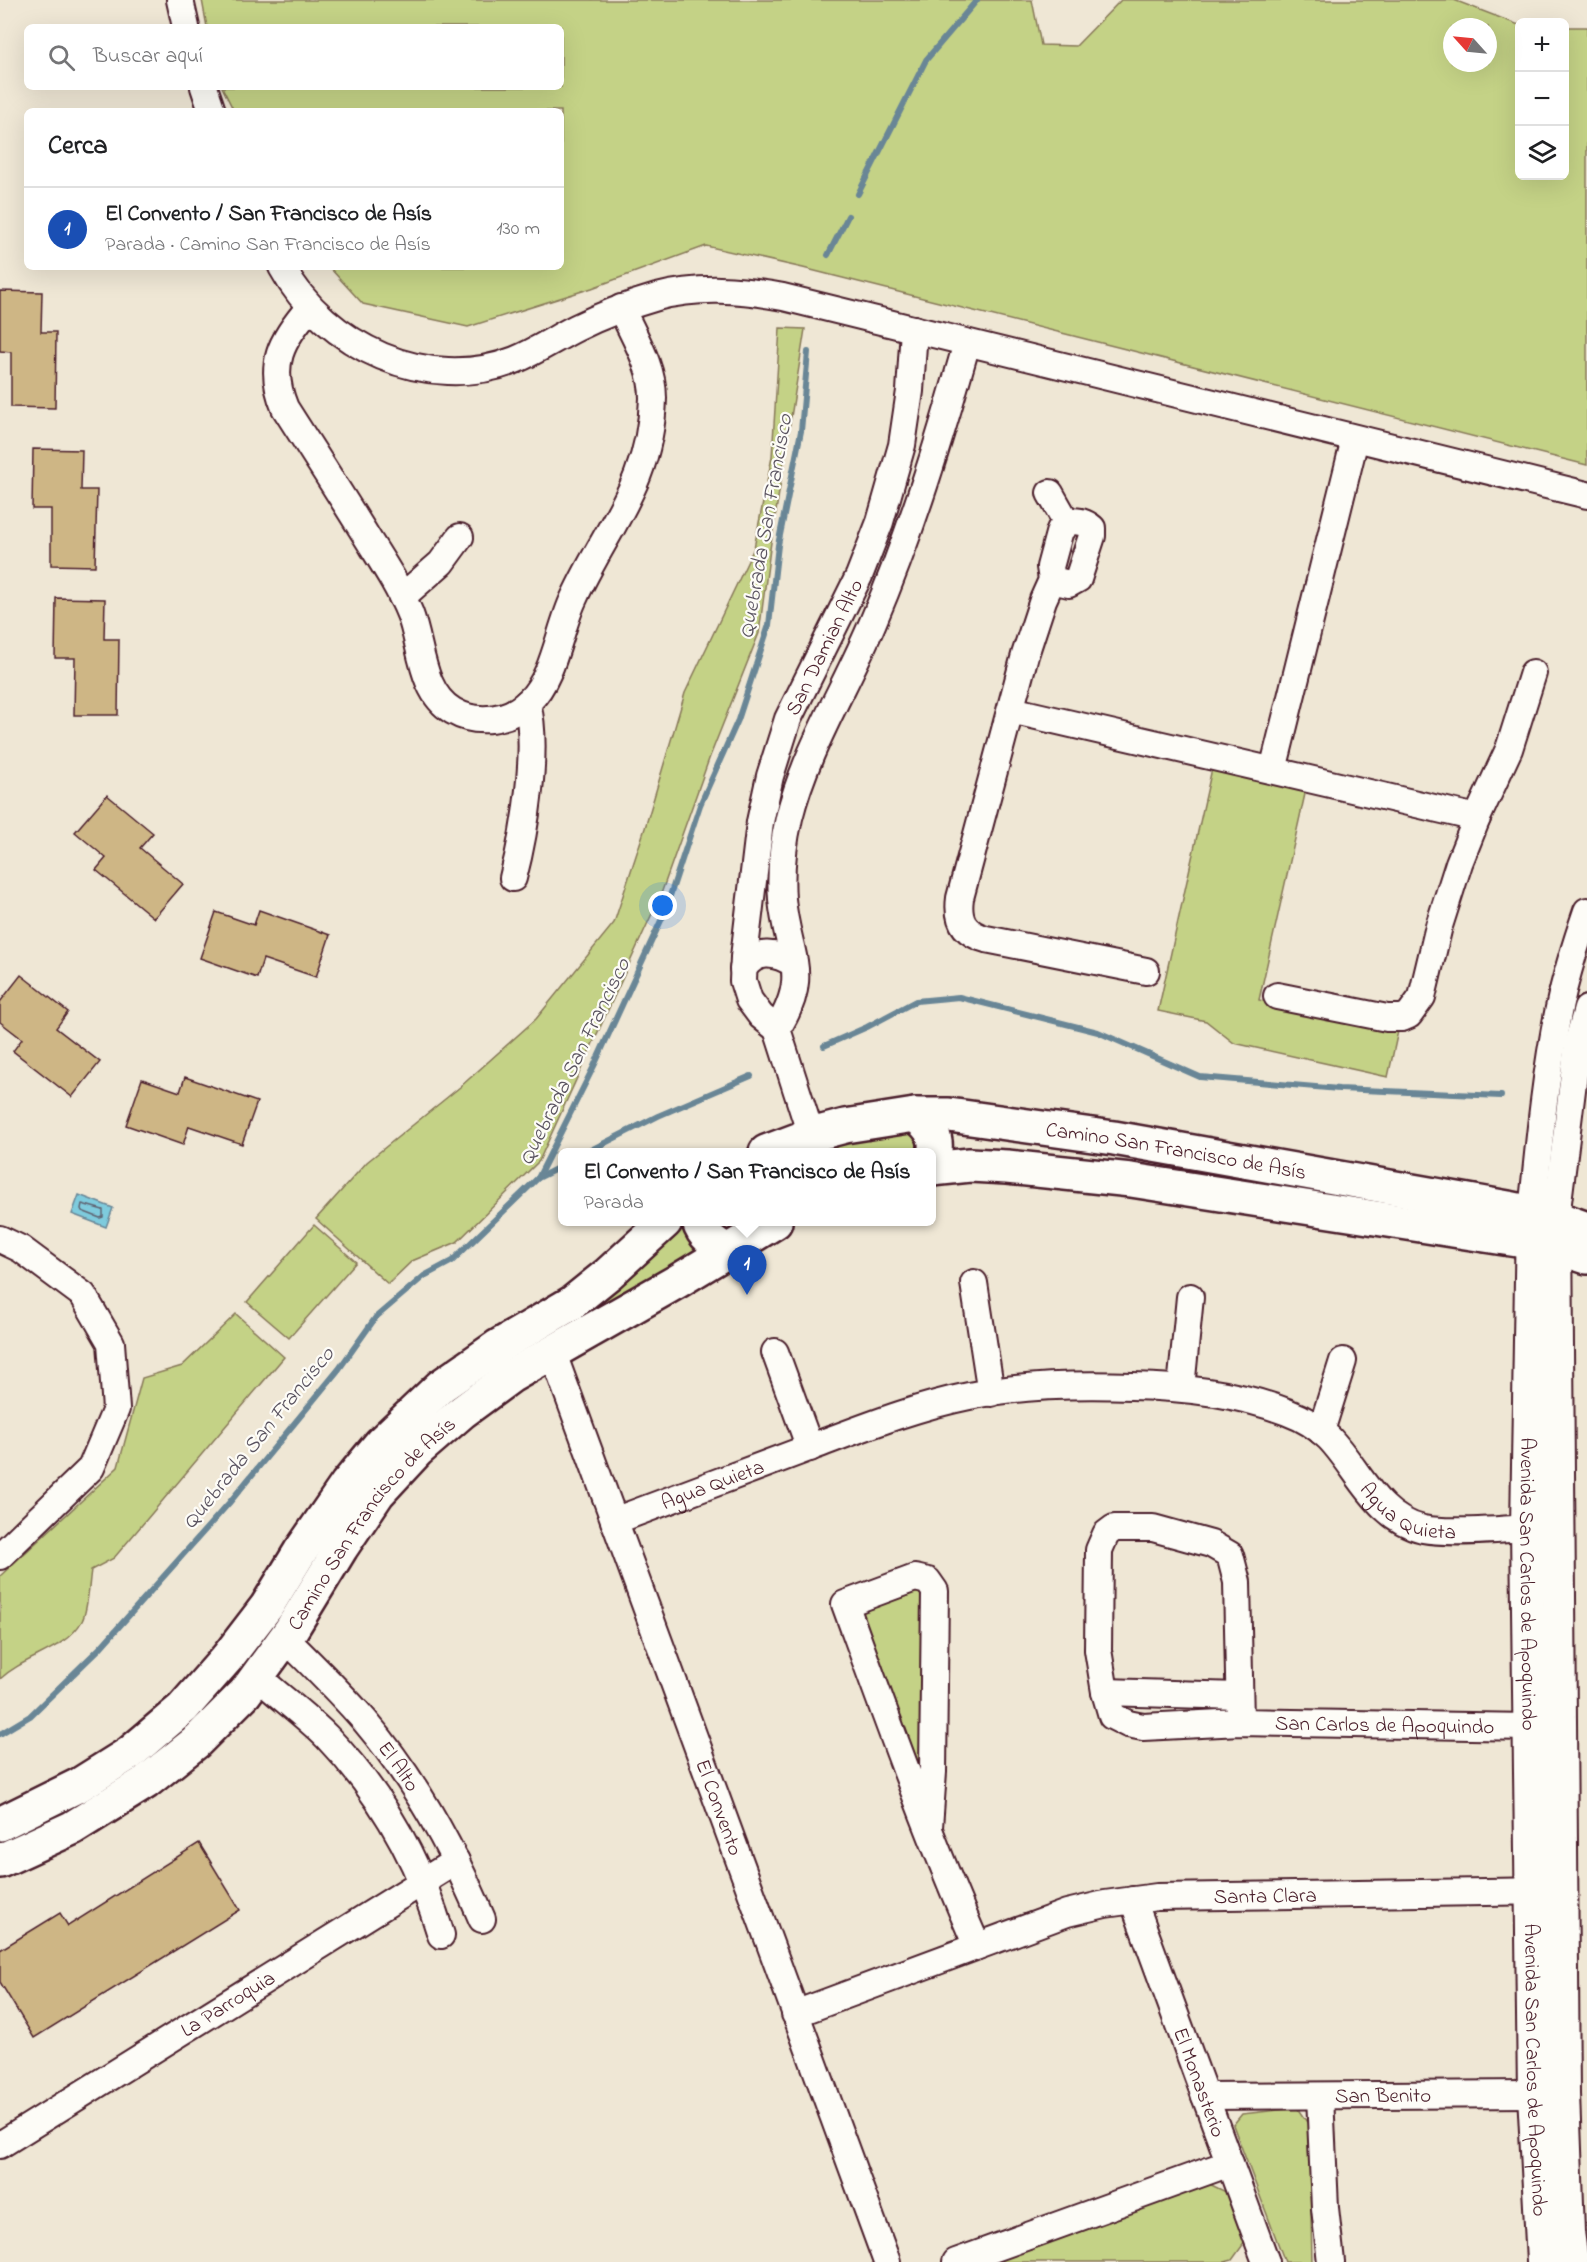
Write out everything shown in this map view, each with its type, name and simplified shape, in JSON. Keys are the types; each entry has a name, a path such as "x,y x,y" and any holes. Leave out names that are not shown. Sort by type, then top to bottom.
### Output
{"main road":[{"name":"Camino San Francisco de Asís","path":"777,1148 844,1126 915,1115 949,1115 1007,1122 1178,1150 1543,1230 1587,1257"},
{"path":"915,1115 928,1125 935,1139 934,1148"},
{"path":"1176,1187 1178,1150"},
{"name":"Camino San Francisco de Asís","path":"936,1169 970,1166 1007,1167 1543,1230 1587,1229"},
{"name":"Camino San Francisco de Asís","path":"0,1824 79,1785 130,1753 183,1708 227,1659 267,1606 346,1484 381,1443 441,1386 497,1347 572,1303 608,1274 660,1226"},
{"path":"700,1226 712,1242 727,1251"},
{"name":"Camino San Francisco de Asís","path":"0,1861 72,1828 146,1782 195,1743 245,1693 285,1638 378,1493 417,1451 462,1412 511,1376 678,1281 767,1226"}],"street":[{"path":"180,0 185,24"},
{"path":"205,90 211,108"},
{"path":"284,270 310,307 340,333 368,350 399,363 432,370 478,369 515,360 621,308 676,293 711,289 742,290 783,297 1587,495"},
{"path":"310,307 293,327 281,348 276,371 279,394 285,408 362,528 402,597 429,680 438,698 460,714 479,719 510,714 527,703 537,692 547,675 573,599 628,500 647,448 651,420 652,384 646,361 621,308"},
{"name":"San Damian Alto","path":"811,1135 777,1029 761,1016 748,1000 743,981 764,798 778,745 788,719 859,576 880,522 902,445 910,391 914,329"},
{"name":"San Damian Alto","path":"777,1029 790,1008 795,992 796,976 783,906 782,871 784,840 794,800 812,754 867,637 909,535 968,343"},
{"path":"1273,770 1355,439"},
{"path":"1050,494 1066,523 1084,522 1092,528 1092,536 1083,570 1076,582 1069,584 1052,580 1034,627 960,898 960,921 968,932 986,939 1146,971"},
{"path":"402,597 441,563 460,537"},
{"path":"1277,996 1387,1018 1402,1018 1409,1015 1422,997 1448,896 1477,818 1509,749 1533,674"},
{"path":"513,878 521,842 528,785 532,728 527,703"},
{"path":"1011,710 1477,818"},
{"name":"Avenida San Carlos de Apoquindo","path":"1547,1891 1530,1727 1527,1528 1550,1059 1567,974 1587,911"},
{"path":"743,969 750,959 765,954 778,956 794,964"},
{"name":"Avenida San Carlos de Apoquindo","path":"1543,2262 1549,2094 1543,1230 1587,1009"},
{"path":"0,1239 21,1250 83,1295 111,1342 116,1409 91,1468 0,1556"},
{"path":"975,1283 991,1392"},
{"path":"1181,1388 1191,1297"},
{"name":"El Convento","path":"552,1352 887,2262"},
{"path":"775,1352 810,1448"},
{"path":"1321,1431 1343,1362"},
{"name":"Agua Quieta","path":"614,1521 922,1407 991,1392 1103,1385 1181,1388 1220,1394 1265,1404 1301,1418 1321,1431 1344,1455 1382,1506 1405,1522 1423,1529 1527,1528"},
{"name":"San Carlos de Apoquindo","path":"1240,1722 1237,1582 1230,1555 1211,1544 1153,1528 1113,1527 1106,1534 1098,1550 1098,1650 1105,1692 1112,1716 1128,1724 1143,1727 1240,1722 1530,1727"},
{"path":"929,1827 933,1772 935,1591 928,1581 915,1578 845,1604 929,1827 952,1888 977,1946"},
{"name":"El Alto","path":"285,1638 335,1688 393,1758 419,1796 456,1861 482,1918"},
{"name":"El Alto","path":"257,1676 326,1737 350,1763 391,1820 423,1882 441,1935"},
{"path":"1105,1692 1239,1696"},
{"name":"La Parroquia","path":"0,2145 456,1861"},
{"name":"Santa Clara","path":"795,2014 1067,1913 1133,1900 1252,1895 1547,1891"},
{"name":"El Monasterio","path":"1133,1900 1264,2261"},
{"name":"Avenida San Carlos de Apoquindo","path":"1549,2094 1572,2262"},
{"name":"San Benito","path":"1205,2096 1549,2094"},
{"path":"1320,2096 1324,2208 1331,2262"},
{"path":"956,2262 1230,2163"}],"green space":[{"path":"202,0 1032,0 1041,45 1076,46 1121,0 1454,0 1515,23 1515,180 1569,180 1569,27 1587,27 1587,465 803,268 706,246 592,288 468,327 363,304 332,270 564,270 564,108 232,108 224,90 564,90 564,24 206,24"},
{"path":"780,328 805,329 759,633 709,759 661,894 539,1161 457,1242 412,1261 388,1284 316,1219 367,1162 460,1087 536,1019 614,923 685,693 754,548 772,457"},
{"path":"1213,764 1307,785 1259,1000 1398,1031 1388,1077 1234,1043 1206,1021 1158,1011"},
{"path":"910,1125 924,1148 809,1148"},
{"path":"314,1225 356,1262 289,1338 247,1302"},
{"path":"673,1226 689,1226 708,1249 501,1365 287,1612 225,1692 189,1728 104,1795 0,1847 0,1840 89,1796 402,1437"},
{"path":"236,1314 284,1357 114,1558 91,1570 86,1610 75,1631 55,1646 21,1664 0,1679 0,1576 118,1467 142,1378 182,1366"},
{"path":"907,1589 919,1593 926,1602 925,1767 916,1769 859,1621 866,1606"},
{"path":"1297,2108 1309,2125 1312,2262 1285,2262 1233,2125 1242,2114"},
{"path":"1205,2182 1226,2192 1245,2242 1232,2260 1225,2262 993,2262"}],"water":[{"path":"79,1195 113,1208 106,1227 72,1214"}],"building":[{"path":"0,291 42,292 41,332 56,332 55,408 11,407 11,352 0,351"},
{"path":"33,449 82,450 81,490 97,490 95,566 51,565 51,509 32,509"},
{"path":"56,598 105,599 104,639 119,639 118,715 74,715 75,658 55,658"},
{"path":"107,795 153,833 140,848 183,884 154,918 96,870 106,858 75,832"},
{"path":"259,910 330,935 316,977 263,959 257,978 200,958 216,912 254,925"},
{"path":"21,975 68,1012 56,1028 100,1062 72,1097 13,1051 22,1039 0,1022 0,1002"},
{"path":"185,1077 257,1102 242,1144 189,1126 183,1145 126,1125 142,1079 180,1092"},
{"path":"199,1843 240,1910 34,2038 0,1982 0,1950 60,1913 68,1926"}],"waterway":[{"name":"Quebrada San Francisco","path":"858,194 926,60 977,0"},
{"name":"Quebrada San Francisco","path":"828,255 848,216"},
{"name":"Quebrada San Francisco","path":"0,1734 30,1716 100,1648 229,1503 339,1369 376,1317 424,1276 452,1261 538,1178 594,1066 664,914 700,805 738,720 769,625 778,545 801,431 808,352"},
{"path":"824,1046 867,1027 916,1001 959,997 1098,1032 1200,1077 1339,1089 1501,1096"},
{"path":"595,1148 658,1116 751,1076"},
{"path":"538,1178 558,1168"}],"place":[{"name":"El Convento / San Francisco de Asís","path":"747,1295"}]}
